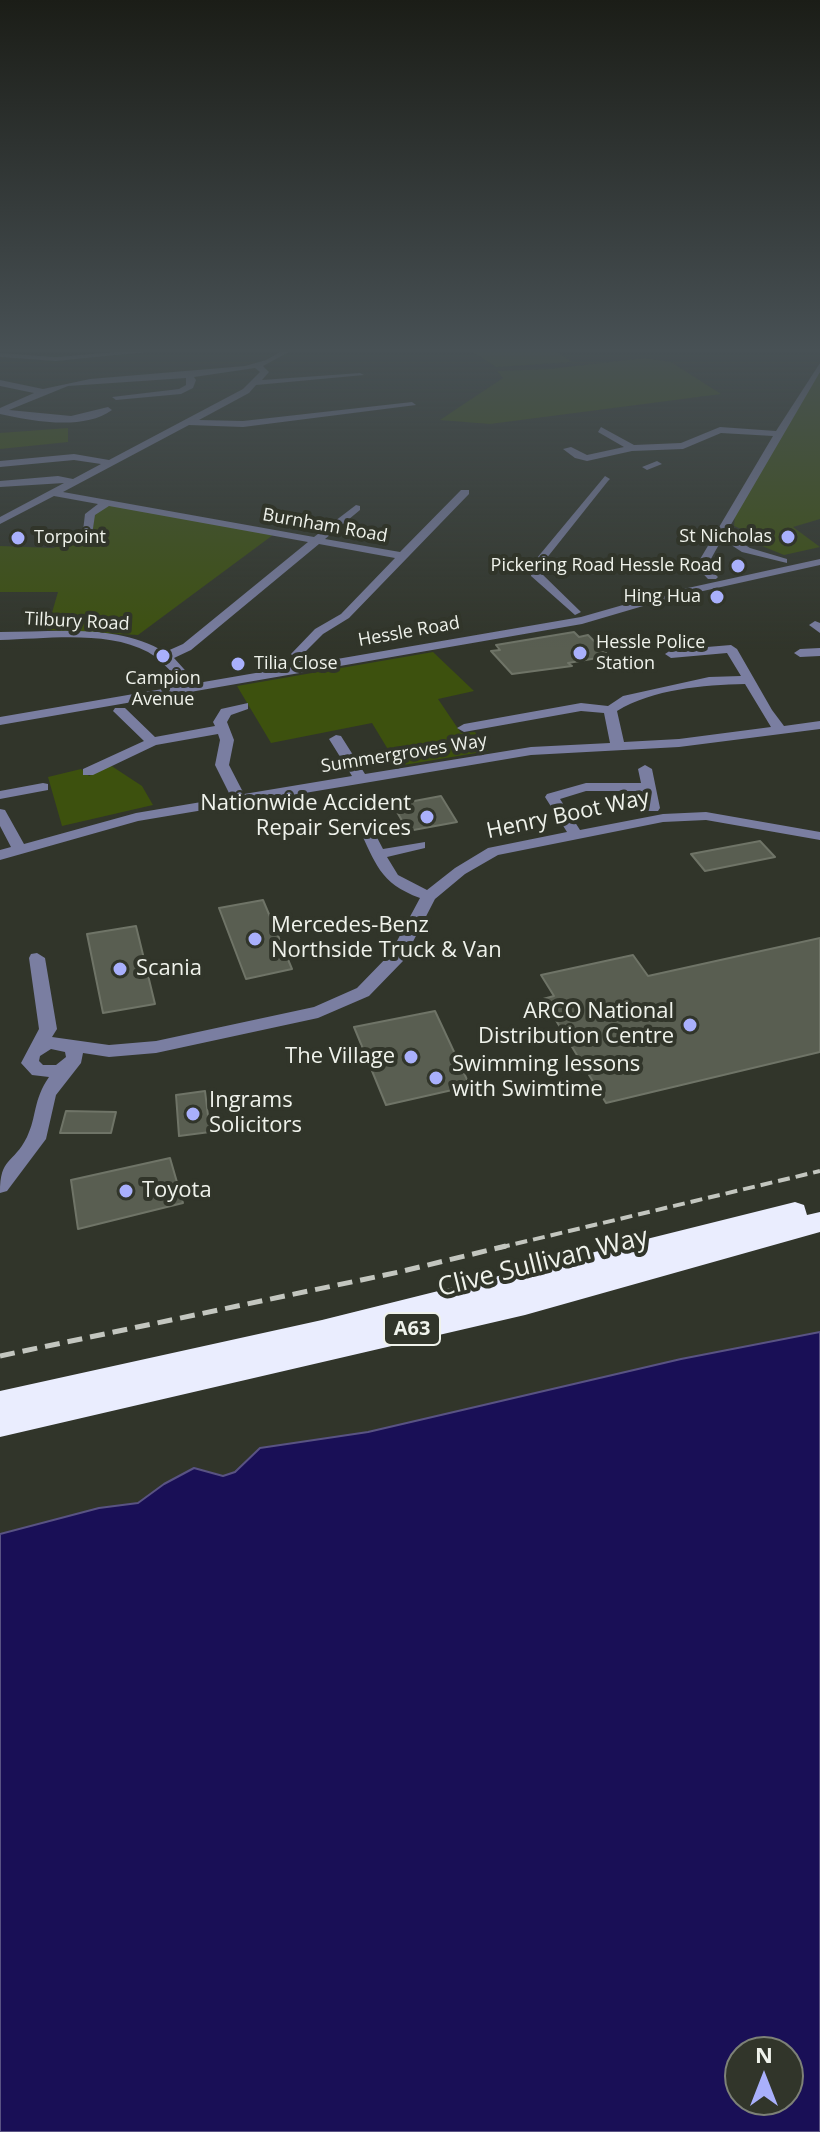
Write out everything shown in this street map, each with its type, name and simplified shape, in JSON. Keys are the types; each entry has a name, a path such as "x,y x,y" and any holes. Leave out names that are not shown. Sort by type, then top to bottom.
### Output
{"highway":[{"name":"Clive Sullivan Way","path":"5,1413 139,1375 820,1206"},
{"name":"Clive Sullivan Way","path":"5,1413 525,1303 820,1222"}],"street":[{"path":"0,521 134,451"},
{"path":"571,451 578,458 616,451"},
{"path":"633,451 651,465"},
{"path":"712,577 701,566 768,451"},
{"path":"0,464 74,457 112,463"},
{"path":"0,484 58,479 74,482"},
{"path":"575,612 535,574 537,564 605,479"},
{"path":"303,659 297,654 305,643 345,616 465,492"},
{"name":"Burnham Road","path":"53,493 402,556"},
{"path":"77,537 88,533 90,514 108,502"},
{"path":"187,679 167,656 187,647 356,508"},
{"path":"721,534 746,550 783,561"},
{"name":"Hessle Road","path":"0,710 575,612 820,552"},
{"name":"Hessle Road","path":"0,721 582,620 665,596 820,562"},
{"name":"Tilbury Road","path":"0,636 115,639 167,656"},
{"path":"669,654 736,646 758,702 781,730"},
{"path":"800,653 820,652"},
{"path":"464,728 483,730 581,707 610,710 628,699 709,681 751,680"},
{"path":"90,714 136,706"},
{"path":"239,799 222,765 227,740 222,729 222,717 243,706"},
{"path":"610,710 618,747"},
{"path":"120,711 125,720 141,728 152,742"},
{"name":"Summergroves Way","path":"0,855 136,817 531,751 679,743 820,725"},
{"path":"88,772 152,742 222,729"},
{"path":"336,739 361,779"},
{"path":"89,756 107,762"},
{"path":"645,769 653,808"},
{"path":"0,796 43,787"},
{"path":"576,835 552,797 587,788 648,787"},
{"path":"0,813 20,849"},
{"name":"Henry Boot Way","path":"68,1055 156,1047 277,1022 318,1012 363,992 397,957 429,896 460,871 493,851 663,818 706,816 820,836"},
{"path":"365,827 389,879 404,888 429,896"},
{"path":"379,854 420,845"},
{"path":"37,958 48,1029 68,1055"},
{"path":"47,1094 38,1071 30,1063 48,1029"},
{"path":"37,1049 50,1043 68,1055"},
{"path":"38,1071 52,1073 68,1055"},
{"path":"0,1186 36,1139 47,1094 68,1055"}],"green space":[{"path":"772,451 820,451 820,519 793,527 820,547 784,555 740,537 746,531 734,526 735,516"},
{"path":"113,502 277,532 138,635 47,630 58,592 0,592 0,546 53,548 92,533 95,513"},
{"path":"433,652 474,691 438,699 461,733 475,732 488,751 398,766 372,723 271,743 237,686"},
{"path":"110,765 142,786 153,805 62,826 48,777 81,769 89,776"}],"shaded area":[{"path":"820,1332 820,2132 0,2132 0,1534 99,1508 138,1503 194,1468 223,1476 235,1472 260,1448 368,1432 681,1359"}],"building":[{"name":"Hessle Police Station","path":"574,632 579,637 588,635 609,656 568,663 572,666 512,674 491,651 500,650 496,645"},
{"name":"Nationwide Accident Repair Services","path":"441,796 457,822 408,831 393,805"},
{"path":"760,841 775,857 705,871 691,854"},
{"name":"Mercedes-Benz Northside Truck & Van","path":"263,900 292,969 246,979 219,908"},
{"name":"Scania","path":"136,926 155,1004 103,1013 87,934"},
{"name":"ARCO National Distribution Centre","path":"820,938 820,1052 606,1103 543,999 554,996 541,975 633,955 648,976"},
{"name":"The Village","path":"435,1011 470,1086 386,1105 354,1027"},
{"name":"Ingrams Solicitors","path":"205,1091 210,1132 179,1136 176,1095"},
{"path":"66,1111 116,1112 111,1133 60,1133"},
{"name":"Toyota","path":"170,1158 183,1203 78,1229 71,1180"}],"railway":[{"path":"498,1248 820,1171"},
{"path":"0,1356 399,1272 506,1246"}],"place":[{"name":"St Nicholas","path":"788,537"},
{"name":"Torpoint","path":"18,538"},
{"name":"Pickering Road Hessle Road","path":"738,566"},
{"name":"Hing Hua","path":"717,597"},
{"name":"Hessle Police Station","path":"580,653"},
{"name":"Campion Avenue","path":"163,656"},
{"name":"Tilia Close","path":"238,664"},
{"name":"Nationwide Accident Repair Services","path":"427,817"},
{"name":"Mercedes-Benz Northside Truck & Van","path":"255,939"},
{"name":"Scania","path":"120,969"},
{"name":"ARCO National Distribution Centre","path":"690,1025"},
{"name":"The Village","path":"411,1057"},
{"name":"Swimming lessons with Swimtime","path":"436,1078"},
{"name":"Ingrams Solicitors","path":"193,1114"},
{"name":"Toyota","path":"126,1191"}]}
